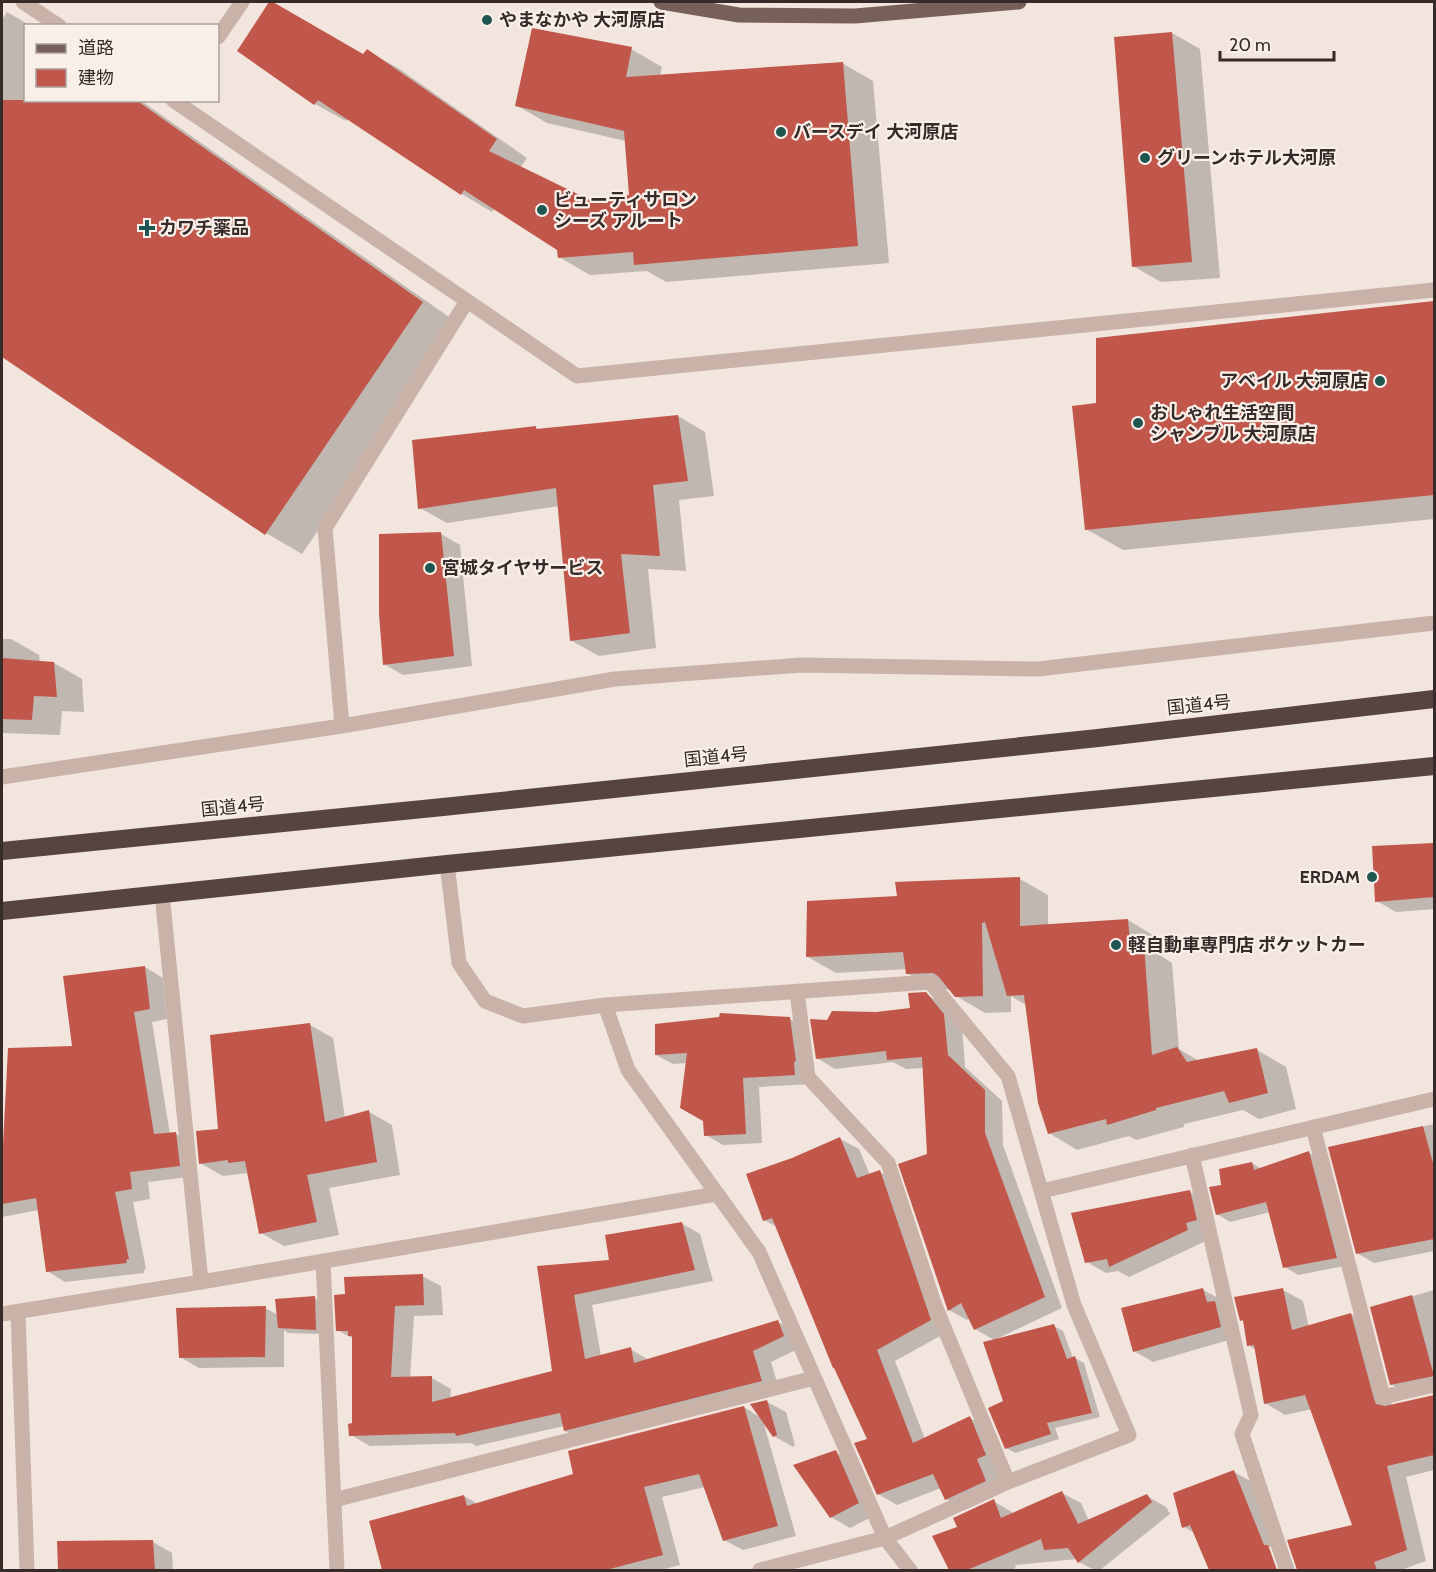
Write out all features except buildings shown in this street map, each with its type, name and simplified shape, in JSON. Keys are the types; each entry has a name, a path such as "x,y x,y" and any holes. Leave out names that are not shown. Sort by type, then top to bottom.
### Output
{"highway":[{"name":"国道4号","path":"2,851 1098,738 1434,699"},
{"path":"2,911 447,864 1434,766"}],"main road":[{"path":"661,2 739,15 843,16 1019,2"}],"street":[{"path":"23,2 56,24"},
{"path":"219,36 242,2"},
{"path":"175,102 577,376 1434,290"},
{"path":"342,726 325,528 467,302"},
{"path":"2,777 342,726 615,679 802,665 1038,669 1434,622"},
{"path":"447,864 459,963 485,1001 523,1016 605,1005 930,982 1008,1076 1074,1305 1128,1435 1008,1482 885,1538 760,1570"},
{"path":"162,894 201,1282"},
{"path":"797,992 808,1077 888,1163 934,1303 1008,1482"},
{"path":"605,1005 628,1070 759,1252 885,1538 910,1570"},
{"path":"1042,1191 1434,1101"},
{"path":"1313,1127 1383,1397 1434,1384"},
{"path":"1192,1155 1251,1415 1242,1434 1287,1570"},
{"path":"2,1314 717,1194"},
{"path":"323,1261 337,1570"},
{"path":"18,1313 27,1570"},
{"path":"334,1500 814,1378"}],"place":[{"name":"やまなかや 大河原店","path":"487,20"},
{"name":"バースデイ 大河原店","path":"781,132"},
{"name":"グリーンホテル大河原","path":"1145,158"},
{"name":"ビューティサロン シーズ アルート","path":"542,210"},
{"name":"カワチ薬品","path":"147,228"},
{"name":"アベイル 大河原店","path":"1380,381"},
{"name":"おしゃれ生活空間 シャンブル 大河原店","path":"1138,423"},
{"name":"宮城タイヤサービス","path":"430,568"},
{"name":"ERDAM","path":"1372,877"},
{"name":"軽自動車専門店 ポケットカー","path":"1116,945"}]}
